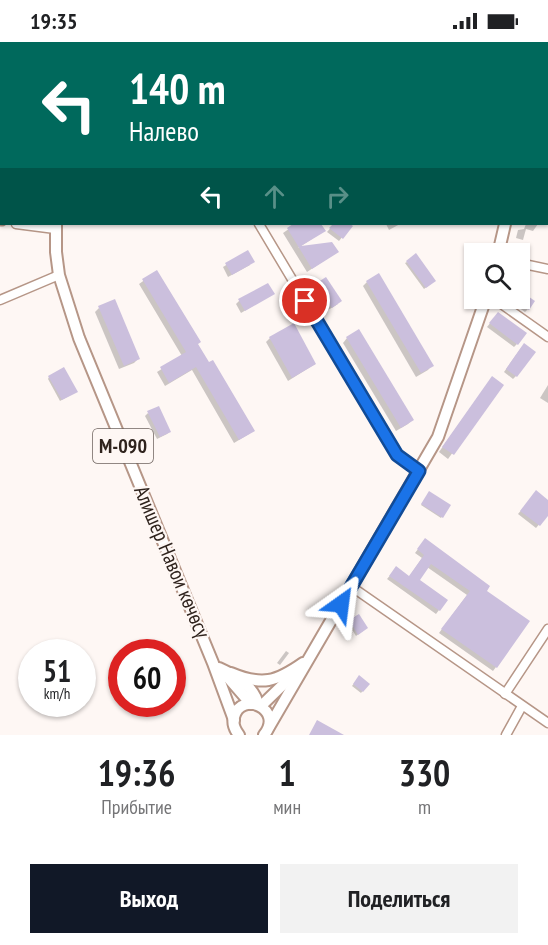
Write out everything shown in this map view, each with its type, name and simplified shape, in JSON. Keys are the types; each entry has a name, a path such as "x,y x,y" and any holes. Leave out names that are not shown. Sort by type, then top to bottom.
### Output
{"main road":[{"path":"501,243 505,225"},
{"name":"Алишер Навои көчөсү","path":"56,226 59,275 79,338 216,665 235,729"},
{"path":"267,731 438,436 482,309"},
{"path":"216,665 231,673 257,681 268,681 289,673 306,661"},
{"path":"256,705 306,661"},
{"name":"Алишер Навои көчөсү","path":"216,665 256,705"},
{"path":"231,673 256,696 256,705"},
{"name":"М-090","path":"235,729 241,708 256,705 268,714 267,731"}],"street":[{"path":"36,225 56,226"},
{"path":"260,225 397,455 419,471"},
{"path":"530,265 548,269"},
{"path":"0,300 59,275"},
{"path":"508,309 548,337"},
{"path":"352,586 548,723"},
{"path":"505,694 548,629"},
{"path":"506,735 522,706"}],"building":[{"path":"292,225 322,225 326,231 301,246 332,242 339,252 312,269 287,228"},
{"path":"332,225 353,226 343,239 329,228"},
{"path":"248,250 255,262 232,275 225,263"},
{"path":"416,253 436,281 426,288 406,261"},
{"path":"157,270 201,342 198,344 209,362 213,360 255,431 239,440 196,367 169,383 160,367 186,352 142,279"},
{"path":"379,273 434,366 421,373 366,281"},
{"path":"326,277 342,301 332,308 315,284"},
{"path":"268,283 275,294 245,311 238,299"},
{"path":"530,298 535,301 530,308"},
{"path":"115,299 140,359 124,366 98,306"},
{"path":"498,312 527,333 518,345 489,323"},
{"path":"294,323 316,364 292,378 269,337"},
{"path":"359,329 414,420 401,428 346,337"},
{"path":"524,343 536,352 517,377 506,369"},
{"path":"64,367 78,392 62,400 48,376"},
{"path":"492,376 504,385 454,455 442,447"},
{"path":"159,406 171,432 160,437 147,411"},
{"path":"536,490 548,500 548,516 540,526 520,511"},
{"path":"429,491 451,505 443,518 421,504"},
{"path":"425,538 490,586 487,591 530,621 497,668 441,629 470,591 431,564 420,580 448,600 440,611 389,576 396,566 409,576 424,555 417,549"},
{"path":"359,614 368,628 358,635 349,620"},
{"path":"359,675 370,684 363,692 353,684"},
{"path":"317,720 344,735 309,735"}],"route":[{"path":"305,301 397,455 419,471 341,604"}]}
